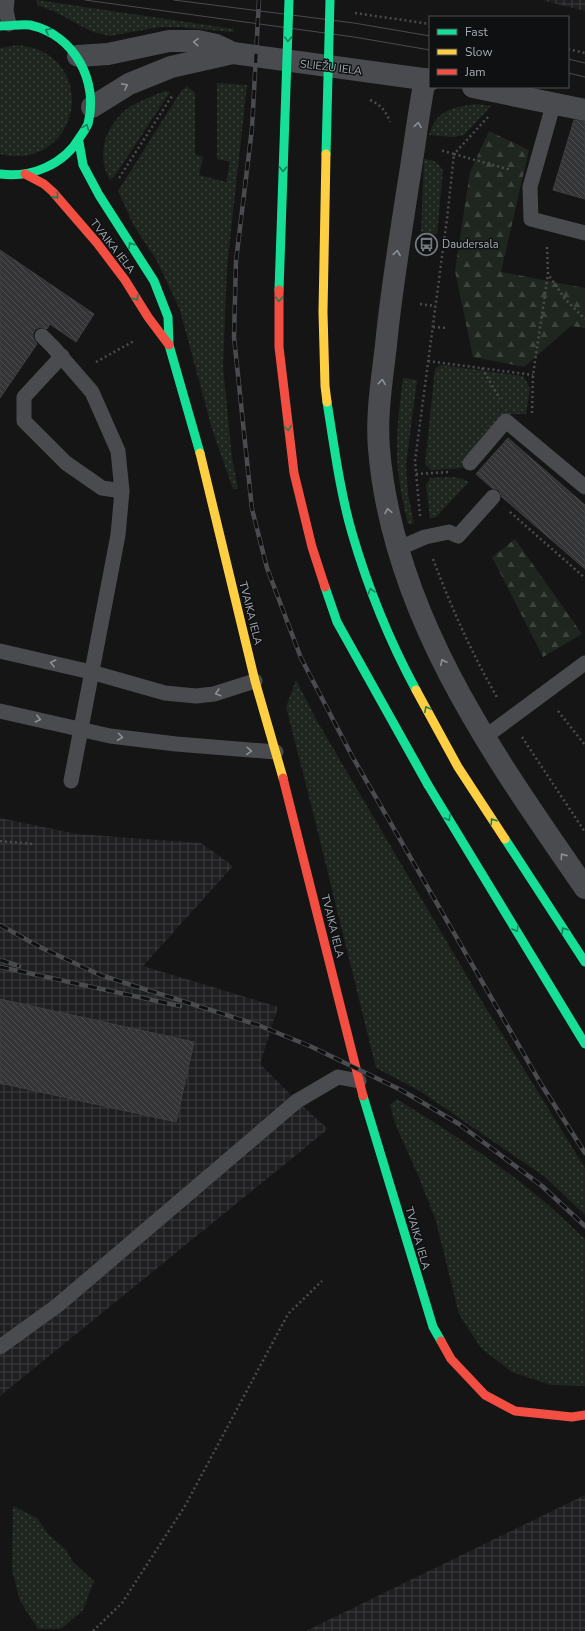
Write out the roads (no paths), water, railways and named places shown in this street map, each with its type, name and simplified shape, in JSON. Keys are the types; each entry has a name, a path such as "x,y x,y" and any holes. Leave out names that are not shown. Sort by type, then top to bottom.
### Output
{"main road":[{"path":"289,0 279,262 280,347 294,473 312,547 336,622 428,785 585,1044"},
{"path":"330,0 324,214 323,312 325,386 335,453 352,532 376,606 416,688 458,767 585,962"},
{"path":"0,174 11,176 40,171 62,160 79,142 87,127 92,107 92,92 87,74 78,56 62,39 39,27 24,24 4,25"},
{"name":"TVAIKA IELA","path":"79,142 83,165 99,194 154,281 168,317 169,345 196,435 255,681 276,752 360,1081 433,1327 451,1359 485,1394 515,1411 572,1417 585,1415"},
{"name":"TVAIKA IELA","path":"25,174 49,188 97,242 169,345"}],"street":[{"name":"SLIEŽU IELA","path":"78,56 108,54 169,41 198,41 216,45 232,53 428,80"},
{"name":"SLIEŽU IELA","path":"92,107 129,84 171,67 232,53"},
{"path":"428,80 414,145 391,295 379,412 379,447 383,484 397,549 436,648 455,685 485,737 535,816 585,888"},
{"path":"478,88 554,102 585,110"}],"lane":[{"path":"4,25 7,0"},
{"path":"554,102 530,187 531,219 585,233"},
{"path":"42,336 62,356 92,392 118,451 122,491 118,535 71,781"},
{"path":"62,356 24,397 24,421 66,463 102,488 122,491"},
{"path":"470,463 506,421 585,487"},
{"path":"397,549 425,537 449,532 458,536 493,497"},
{"path":"0,651 91,672 165,693 196,696 214,694 255,681"},
{"path":"485,737 585,663"},
{"path":"0,711 110,736 176,744 276,752"},
{"path":"0,1347 58,1305 297,1101 338,1077 360,1081"}],"tram line":[{"path":"85,0 354,37 429,50"},
{"path":"174,0 354,23 429,36"},
{"path":"569,59 585,63"},
{"path":"569,73 585,77"}],"railway":[{"path":"259,0 252,128 236,261 234,337 252,509 267,568 301,658 352,756 541,1084 585,1153"},
{"path":"0,925 40,947 100,975 258,1025 312,1047 401,1090 459,1124 542,1186 585,1226"},
{"path":"0,960 19,966"},
{"path":"0,967 180,1006"}],"place":[{"name":"Daudersala","path":"427,244"}]}
